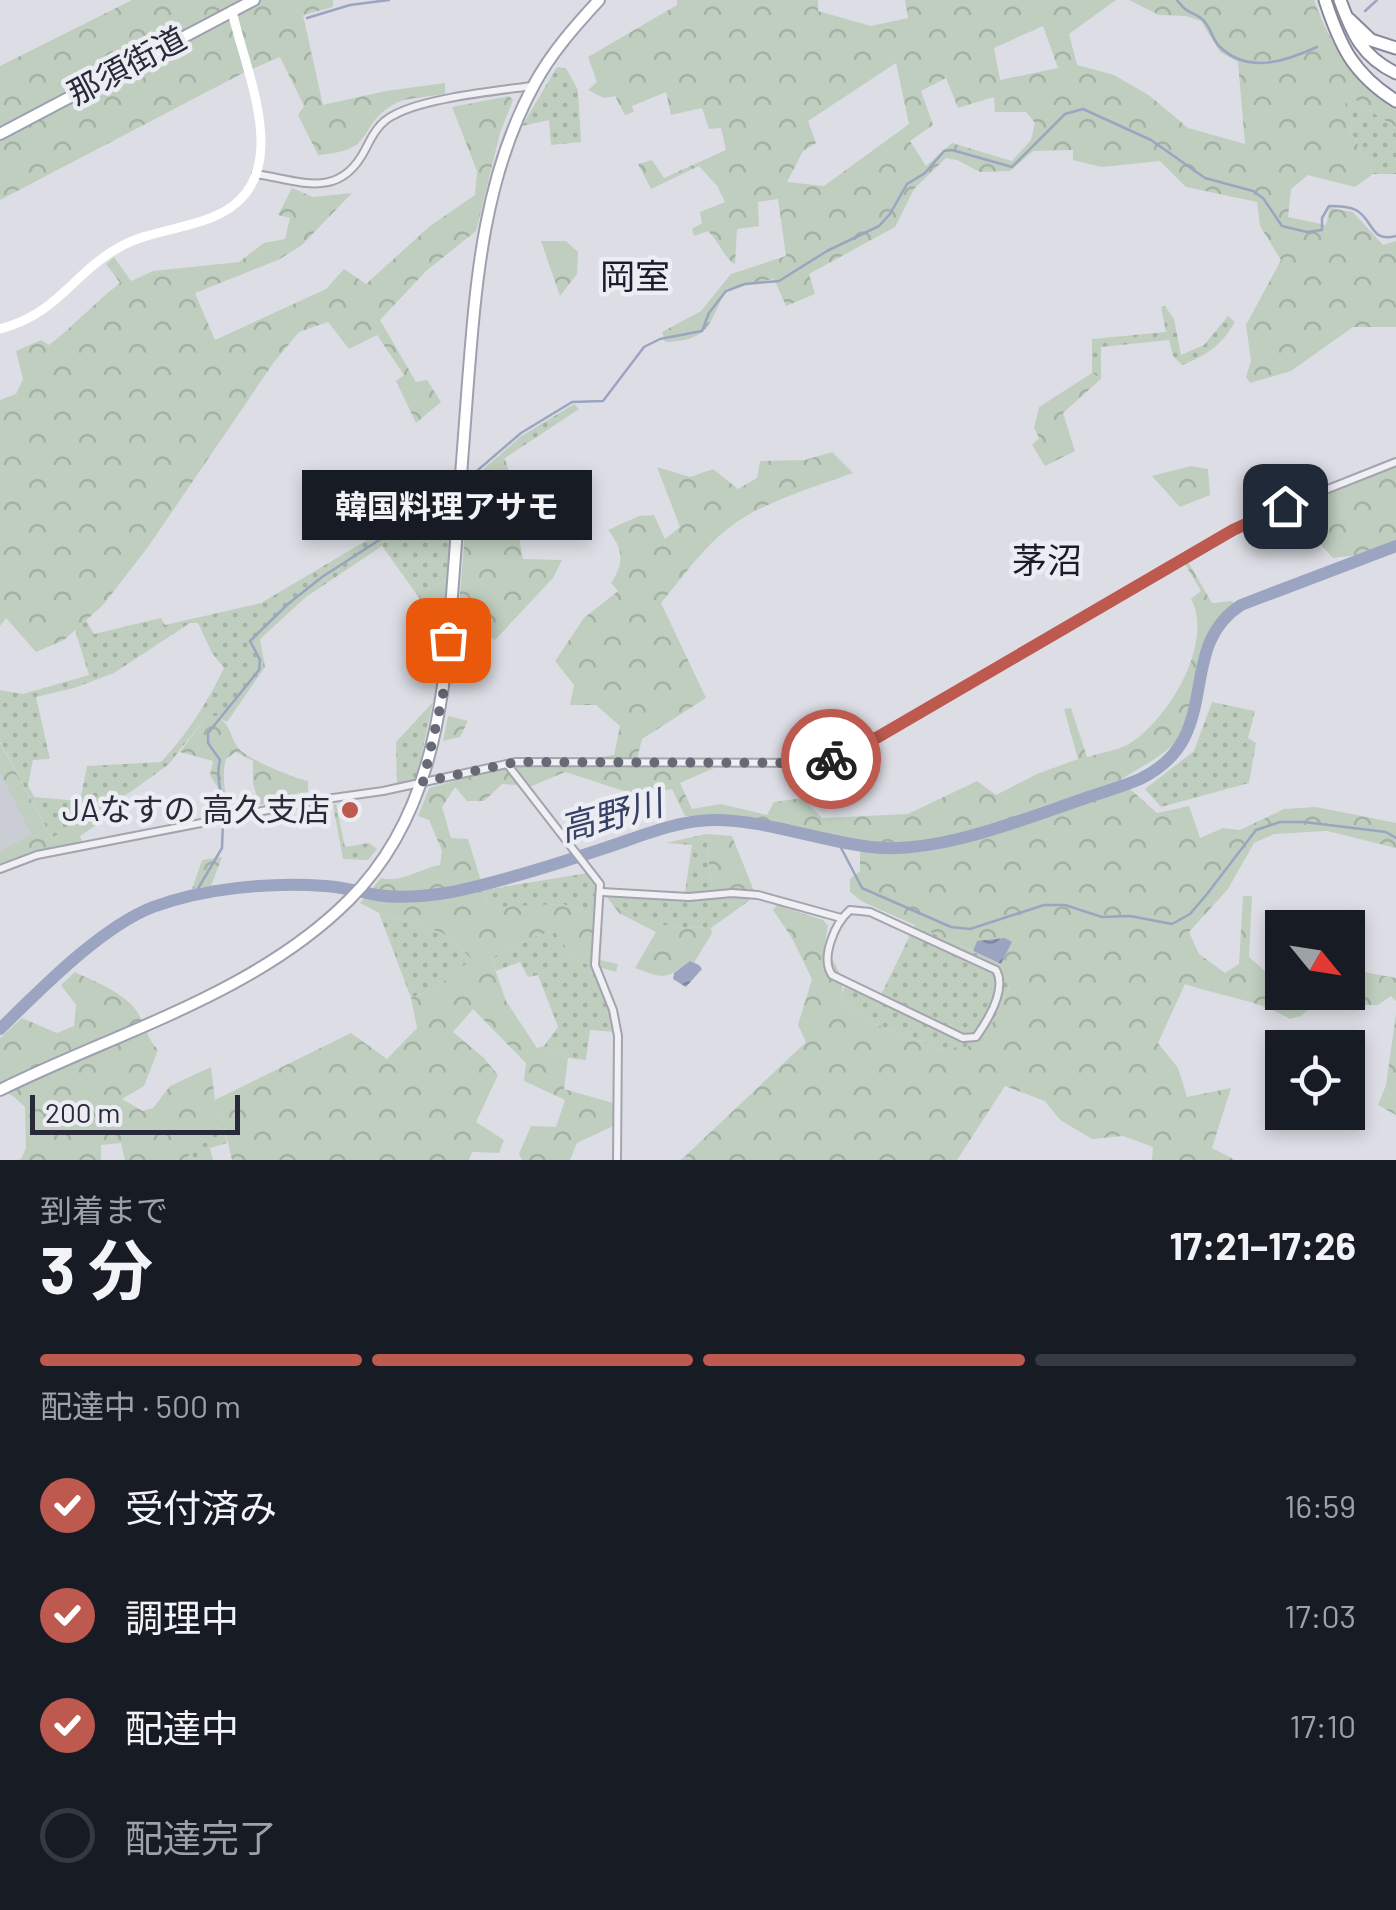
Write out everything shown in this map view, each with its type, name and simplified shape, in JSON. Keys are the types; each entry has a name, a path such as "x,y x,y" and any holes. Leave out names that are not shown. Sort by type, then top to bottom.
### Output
{"highway":[{"path":"1325,0 1339,42 1352,62 1370,82 1396,101"},
{"path":"1340,0 1349,29 1362,49 1396,77"},
{"path":"1346,16 1370,40 1396,48"},
{"path":"1330,17 1363,59 1396,77"}],"main road":[{"name":"那須街道","path":"0,134 231,6 254,0"},
{"path":"0,1091 256,969 313,932 365,883 386,854 423,782 443,695 478,269 502,158 533,86 562,42 599,0"}],"street":[{"path":"0,329 45,310 108,254 130,241 209,219 241,197 256,174 263,136 231,6"},
{"path":"256,174 317,183 340,180 357,165 373,134 392,115 420,106 533,86"},
{"path":"0,869 36,855 506,763 810,763 848,753 1233,530 1396,462"},
{"path":"506,763 595,874 602,892 595,965 613,1010 618,1036 616,1160"},
{"path":"602,892 758,895 841,918"},
{"path":"850,910 870,912 996,970 1000,989 976,1036 963,1038 832,975 825,961 841,918 850,910"}],"shaded area":[{"path":"0,754 43,838 0,863"}],"green space":[{"path":"132,0 333,0 333,7 303,15 323,105 445,83 445,94 396,103 383,111 359,143 337,153 318,155 298,115 304,106 280,57 0,200 0,66"},
{"path":"677,0 818,0 818,11 871,26 908,18 905,0 1116,0 1069,34 1077,65 1114,75 1150,96 1188,128 1245,144 1238,62 1220,52 1201,21 1159,15 1129,0 1314,0 1345,61 1396,107 1396,127 1361,105 1343,86 1349,128 1373,174 1355,187 1308,175 1291,189 1288,217 1326,225 1330,208 1353,212 1383,245 1396,241 1396,327 1353,327 1291,371 1250,383 1246,377 1251,361 1246,325 1281,260 1260,226 1257,202 1186,187 1160,161 1102,167 1073,160 1073,150 1033,151 1010,171 980,172 946,158 914,189 895,227 809,274 815,294 786,306 774,279 726,289 706,329 691,338 665,342 662,332 701,311 731,274 786,256 778,199 758,202 759,226 737,229 735,265 708,231 694,236 692,229 702,223 700,212 725,202 718,187 699,166 651,189 638,164 652,160 664,178 726,150 721,128 709,129 702,108 671,115 666,92 632,106 634,112 625,115 615,96 604,98 588,90 597,82 588,57 677,5","holes":["1043,26 1058,68 1000,80 994,48","896,63 909,124 824,186 787,182 803,151 816,143 808,121","946,78 958,108 994,97 995,112 1026,112 1035,123 1031,140 1012,161 952,143 926,166 910,141 933,125 921,91"]},
{"path":"557,67 566,68 578,90 581,142 551,145 549,120 522,126"},
{"path":"1342,84 1361,105 1396,127 1396,174 1373,174 1348,126"},
{"path":"509,96 513,100 500,133 476,231 426,271 380,320 416,382 427,380 441,402 416,423 396,381 404,375 377,335 349,349 328,322 299,332 103,605 64,640 36,652 6,618 0,626 0,400 16,394 23,379 16,351 41,340 49,345 120,283 106,264 114,257 131,281 153,271 239,262 264,243 285,239 290,218 278,215 292,188 313,197 352,193 302,245 278,260 195,293 215,340 326,289 344,269 366,284 430,226 475,195 477,171 452,107"},
{"path":"541,241 566,241 578,252 577,274 560,296"},
{"path":"1165,306 1174,319 1181,355 1204,345 1228,316 1235,322 1213,349 1182,365 1173,356 1169,340 1101,347 1101,379 1092,373 1092,339 1166,332 1161,307"},
{"path":"1092,373 1101,379 1063,413 1075,451 1045,466 1032,445 1039,438 1034,428 1039,407"},
{"path":"574,404 579,409 469,482 520,437"},
{"path":"832,452 853,473 743,518 711,544 661,603 706,698 642,739 635,767 714,768 680,783 692,809 721,804 767,815 774,802 802,798 822,818 908,814 977,781 996,795 1078,759 1064,709 1071,708 1087,757 1127,745 1160,715 1192,657 1197,617 1191,599 1201,591 1184,562 1187,560 1212,603 1233,601 1233,606 1209,634 1195,700 1182,733 1161,754 1120,780 1157,813 1189,806 1200,838 1223,828 1240,830 1284,809 1316,807 1396,823 1396,848 1327,831 1274,834 1254,843 1228,889 1189,932 1199,954 1225,973 1239,964 1243,896 1252,896 1249,957 1265,971 1265,1008 1185,984 1158,1043 1178,1068 1187,1097 1231,1088 1212,1148 1235,1160 1152,1160 1153,1147 1123,1136 1092,1139 1060,1120 1045,1101 1005,1086 957,1160 681,1160 806,1042 798,1025 812,979 773,910 777,905 823,920 828,926 824,947 841,977 841,998 865,1020 939,1049 982,1045 1010,986 1001,964 1012,942 977,941 973,951 863,902 850,892 850,879 860,871 860,841 754,820 685,816 672,789 640,796 565,772 532,786 502,784 484,801 467,801 455,787 442,807 451,838 468,839 489,907 562,904 594,914 591,958 618,964 616,972 577,961 554,931 491,958 506,1001 537,1048 544,1046 568,1058 564,1089 613,1103 613,1126 577,1143 570,1160 522,1160 519,1154 531,1126 556,1127 565,1100 524,1081 526,1063 473,1009 453,1032 498,1075 476,1122 504,1140 499,1153 472,1152 469,1160 232,1160 222,1118 217,1117 188,1156 189,1160 125,1160 121,1143 101,1145 101,1160 17,1160 26,1148 25,1107 0,1091 0,1038 22,1018 57,1033 74,1026 76,1005 61,985 75,972 110,989 133,1006 158,1050 144,1086 122,1099 143,1111 153,1108 170,1086 211,1067 215,1100 351,1033 387,1059 417,1028 411,998 438,986 472,959 443,933 360,903 381,878 403,877 440,865 442,851 429,820 418,816 429,788 517,764 569,763 614,755 620,726 596,705 570,705 574,685 555,661 584,618 618,591 611,583 620,563 619,550 608,530 639,516 654,515 665,539 680,527 657,467 690,477 713,469 738,489 757,478 760,461 805,460"},
{"path":"504,457 512,483 523,559 562,560 553,578 495,640 458,618 469,482"},
{"path":"1396,457 1396,543 1333,558 1310,533 1306,495"},
{"path":"1191,466 1208,469 1210,495 1180,507 1152,476"},
{"path":"456,475 448,578 418,596 382,546 306,597 260,639 265,667 227,722 216,716 205,718 169,764 132,791 52,838 0,742 0,690 23,694 89,675 75,630 86,620 94,634 161,618 165,625 261,603 428,504","holes":["190,623 198,623 224,668 196,717 161,762 87,766 80,801 34,797 28,785 33,760 50,759 36,697 114,673"]},
{"path":"448,578 444,628 418,596"},
{"path":"433,702 416,780 397,785 396,742"},
{"path":"1212,702 1255,711 1248,738 1256,743 1249,783 1161,807 1145,789 1194,751"},
{"path":"216,716 225,723 240,750 272,768 308,781 308,792 298,793 288,801 260,805 253,784 253,761 236,752 226,759 225,765 228,812 218,814 218,788 210,775 213,761 180,752 205,718"},
{"path":"448,716 468,721 460,737 443,741"},
{"path":"0,743 52,838 106,806 107,818 80,836 83,844 32,852 0,867 0,852 31,834 0,772"},
{"path":"336,804 345,847 369,843 377,849 368,860 343,859 333,805"},
{"path":"706,834 712,892 685,892 692,845 666,843"},
{"path":"706,834 732,836 754,891 712,892"},
{"path":"222,857 211,886 192,889 202,860"},
{"path":"588,873 596,884 594,914 562,904 489,908 484,890"},
{"path":"612,896 750,900 711,928 643,921 620,907"},
{"path":"612,896 620,907 643,921 711,928 712,933 694,963 690,961 670,974 659,976 635,968 656,932 619,913 607,897"},
{"path":"379,913 443,933 473,960 438,986 411,998"},
{"path":"915,925 1001,964 1010,985 982,1046 939,1049 865,1020 841,998 844,987 878,1001"},
{"path":"554,931 577,961 591,965 611,1012 615,1032 590,1030 586,1060 568,1058 544,1046 558,1027 538,975 528,977 520,962 496,971 491,958"},
{"path":"1365,972 1396,978 1396,1001 1391,996 1378,1005 1365,1005"},
{"path":"1270,1010 1308,1010 1290,1019"},
{"path":"1396,1014 1396,1115 1378,1105 1386,1085"},
{"path":"216,1117 222,1118 227,1143 210,1148 213,1160 189,1160 187,1156"}],"water":[{"path":"1005,938 1012,942 1001,964 973,951 977,941"},
{"path":"690,961 702,969 686,987 673,979 674,973"}],"waterway":[{"path":"307,18 350,5 389,0"},
{"path":"1177,0 1205,22 1219,46 1242,60 1267,63 1317,47"},
{"path":"1365,11 1377,0"},
{"path":"471,476 521,433 572,402 603,401 644,347 660,339 702,331 709,313 726,291 745,284 779,281 827,251 879,226 907,184 925,173 944,151 1012,167 1065,114 1083,109 1151,140 1205,178 1253,191 1263,198 1282,226 1307,232 1322,230 1322,218 1329,206 1343,207 1362,214 1381,236 1396,236"},
{"path":"223,814 220,760 208,743 208,733 259,670 260,660 250,641 322,577 449,495"},
{"name":"高野川","path":"0,1029 72,961 113,929 153,907 194,895 283,885 332,887 395,897 443,893 510,878 658,830 714,820 753,823 871,847 923,846 1006,826 1119,787 1167,761 1183,740 1209,645 1221,623 1241,605 1396,546"},
{"path":"193,897 222,848 223,822"},
{"path":"838,842 862,888 951,927 970,929 1044,905 1065,905 1102,917 1130,916 1172,924 1190,914 1256,830 1280,822 1386,832 1396,838"}],"way so far":[{"path":"448,640 443,695 423,782 516,762 810,763 831,759"}],"place":[{"name":"韓国料理アサモ","path":"448,640"},
{"name":"JAなすの 高久支店","path":"350,810"}],"district":[{"name":"岡室","path":"635,277"},
{"name":"茅沼","path":"1047,561"}],"route":[{"path":"831,759 878,737 1233,530 1285,506"}]}
